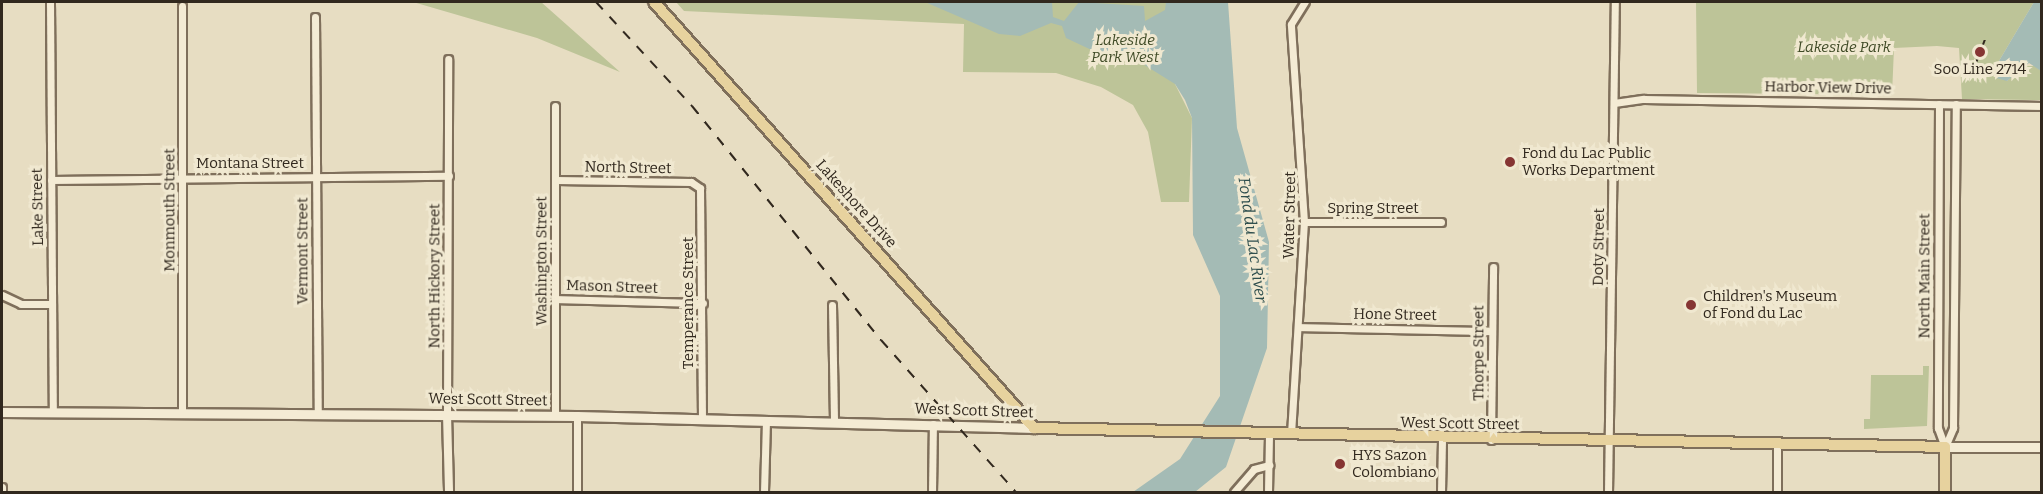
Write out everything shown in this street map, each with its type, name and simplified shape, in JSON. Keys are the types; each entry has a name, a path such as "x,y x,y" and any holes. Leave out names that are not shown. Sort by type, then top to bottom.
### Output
{"main road":[{"name":"Lakeshore Drive","path":"654,2 1034,428"},
{"name":"West Scott Street","path":"2,412 578,416 933,424 1442,440 1945,447"},
{"path":"1945,447 2042,447"},
{"name":"North Main Street","path":"1945,447 1945,492"}],"street":[{"name":"Lake Street","path":"50,2 53,412"},
{"name":"Water Street","path":"1291,434 1304,222 1291,24 1305,2"},
{"name":"Doty Street","path":"1608,492 1615,2"},
{"name":"Monmouth Street","path":"182,6 184,178 182,414"},
{"name":"Vermont Street","path":"315,17 318,413"},
{"name":"North Hickory Street","path":"448,59 447,414 449,492"},
{"name":"Harbor View Drive","path":"1614,103 2042,106"},
{"name":"North Main Street","path":"1939,104 1938,428 1945,447"},
{"name":"North Main Street","path":"1945,447 1953,428 1956,104"},
{"name":"Washington Street","path":"555,106 555,416"},
{"name":"Montana Street","path":"51,180 449,176"},
{"name":"North Street","path":"556,180 699,186"},
{"name":"Temperance Street","path":"699,186 703,303 702,420"},
{"name":"Spring Street","path":"1304,222 1441,222"},
{"name":"Thorpe Street","path":"1491,440 1493,267"},
{"path":"2,295 21,304 52,304"},
{"name":"Mason Street","path":"556,299 703,303"},
{"path":"832,305 834,422"},
{"name":"Hone Street","path":"1298,327 1492,331"},
{"path":"578,416 578,492"},
{"path":"764,492 765,420"},
{"path":"932,492 933,424"},
{"path":"1268,492 1269,434"},
{"path":"1441,492 1442,440"},
{"path":"1777,443 1777,492"},
{"path":"1234,492 1254,469 1269,465"},
{"path":"2,487 2,492"}],"green space":[{"path":"413,2 541,2 620,72 537,38"},
{"name":"Lakeside Park West","path":"676,2 1166,2 1175,84 1192,118 1189,202 1161,202 1148,132 1133,105 1101,87 1056,73 963,72 964,24 684,11"},
{"name":"Lakeside Park","path":"1696,2 2034,2 1993,71 2007,81 2023,66 2035,66 2041,71 2041,100 1962,99 1959,48 1937,46 1894,48 1892,95 1697,93"},
{"path":"1923,366 1929,366 1927,426 1864,429 1864,419 1870,419 1871,375 1923,375"}],"water":[{"name":"Fond du Lac River","path":"925,2 1052,2 1053,17 1064,21 1079,2 1144,6 1145,21 1165,10 1166,2 1228,2 1237,128 1269,242 1267,348 1226,467 1195,492 1133,492 1180,459 1220,396 1220,296 1193,235 1192,118 1185,100 1175,84 1138,61 1115,61 1066,38 1062,26 1051,23 1020,36 999,34"},
{"path":"2034,2 2041,2 2041,71 2029,63 2007,81 1996,78 1993,71"}],"railway":[{"path":"596,2 692,106 881,340 1016,492"},
{"path":"1974,68 1985,39"}],"place":[{"name":"Soo Line 2714","path":"1980,52"},
{"name":"Fond du Lac Public Works Department","path":"1510,162"},
{"name":"Children's Museum of Fond du Lac","path":"1691,305"},
{"name":"HYS Sazon Colombiano","path":"1340,464"}]}
